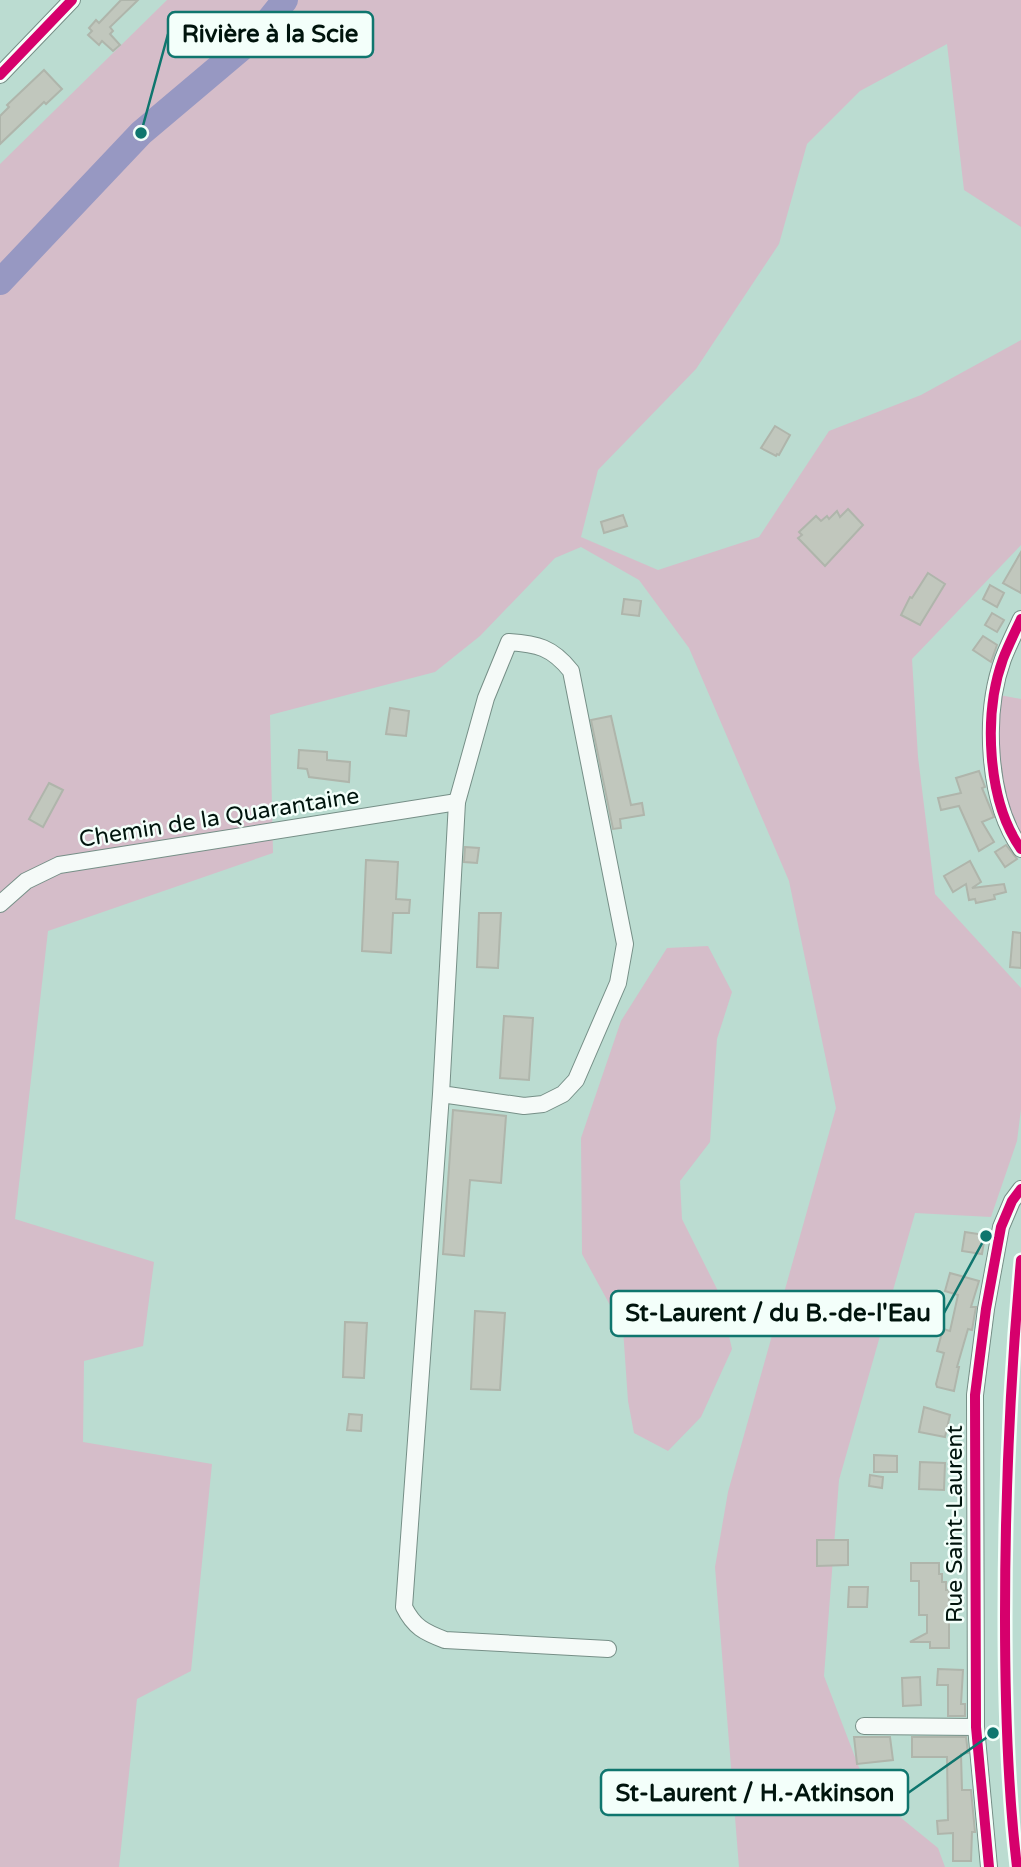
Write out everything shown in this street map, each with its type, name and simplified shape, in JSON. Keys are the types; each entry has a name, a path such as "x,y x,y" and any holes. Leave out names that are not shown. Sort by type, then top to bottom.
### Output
{"street":[{"path":"0,75 72,0"},
{"path":"1021,619 1003,660 994,694 992,744 994,777 1000,806 1010,833 1021,849"},
{"path":"440,1094 524,1106 542,1104 563,1094 576,1080 621,973 625,944 571,671 552,652 536,644 509,642 486,698 457,802 440,1094 404,1607 411,1622 423,1632 445,1640 608,1649"},
{"name":"Chemin de la Quarantaine","path":"0,904 26,881 59,865 457,802"},
{"name":"Rue Saint-Laurent","path":"989,1867 976,1727 975,1395 988,1296 1001,1227 1009,1207 1021,1189"},
{"path":"864,1726 976,1727"}],"shaded area":[{"path":"167,0 1021,0 1021,227 964,190 947,44 860,91 807,144 779,244 696,369 598,470 581,537 658,570 759,537 829,431 921,395 1021,340 1021,545 912,659 918,757 935,894 1021,988 1021,1109 1017,1141 991,1217 915,1213 839,1480 824,1676 868,1791 938,1848 945,1867 739,1867 715,1567 728,1492 836,1108 789,881 689,648 639,580 581,547 555,558 480,636 435,672 270,715 273,853 48,931 15,1219 154,1262 143,1346 84,1361 83,1442 212,1464 191,1671 137,1699 119,1867 0,1867 0,164"},
{"path":"994,694 1021,699 1021,849 1000,806"},
{"path":"708,946 732,992 717,1039 710,1142 680,1181 682,1219 719,1293 732,1349 701,1417 668,1451 634,1433 628,1401 623,1329 582,1254 581,1138 621,1021 667,948"}],"building":[{"path":"121,0 138,0 110,27 113,31 110,34 120,45 113,51 102,41 99,45 88,35 92,31 89,28 96,20 99,23"},
{"path":"44,70 62,89 46,104 44,102 0,144 0,116 9,107 7,105"},
{"path":"775,426 790,435 776,456 761,448"},
{"path":"848,509 863,525 825,566 798,538 802,535 799,532 816,516 821,521 827,516 829,519 837,511 840,517"},
{"path":"623,515 627,526 604,533 601,522"},
{"path":"1021,552 1021,593 1003,583"},
{"path":"928,573 945,584 920,625 901,615 910,597 912,598"},
{"path":"990,585 1004,593 997,607 983,599"},
{"path":"624,599 641,601 639,616 622,614"},
{"path":"992,613 1004,620 997,632 985,625"},
{"path":"983,636 997,645 991,662 973,650"},
{"path":"390,708 409,711 406,736 386,734"},
{"path":"611,716 631,805 642,803 644,815 620,819 621,828 613,829 591,720"},
{"path":"299,750 327,752 327,760 350,762 349,782 309,777 307,769 298,768"},
{"path":"979,771 985,787 982,788 994,817 982,822 994,842 979,851 959,806 941,810 938,798 961,793 956,778"},
{"path":"49,783 63,790 43,827 29,819"},
{"path":"1006,845 1017,859 1005,867 995,852"},
{"path":"465,847 479,848 477,863 464,862"},
{"path":"366,860 398,862 396,899 410,900 409,913 393,913 391,953 362,951"},
{"path":"970,861 981,882 972,888 1004,884 1006,892 994,895 995,899 976,903 975,899 969,900 966,884 953,892 944,876"},
{"path":"479,913 501,913 498,968 477,967"},
{"path":"1013,932 1021,933 1021,968 1010,967"},
{"path":"504,1016 533,1018 529,1080 500,1078"},
{"path":"453,1110 506,1116 501,1183 470,1180 464,1256 443,1254"},
{"path":"965,1232 985,1235 982,1254 962,1251"},
{"path":"950,1273 979,1281 971,1307 976,1307 972,1330 968,1329 957,1367 954,1391 937,1387 936,1384 944,1353 937,1351 943,1329 950,1331 958,1295 945,1291"},
{"path":"475,1311 505,1313 500,1390 471,1389"},
{"path":"345,1322 367,1323 364,1378 343,1377"},
{"path":"924,1407 950,1415 945,1437 919,1432"},
{"path":"349,1414 362,1415 361,1431 347,1430"},
{"path":"874,1455 897,1456 897,1472 874,1472"},
{"path":"920,1462 945,1463 944,1490 919,1489"},
{"path":"870,1475 883,1477 882,1488 869,1486"},
{"path":"817,1540 848,1540 848,1565 817,1566"},
{"path":"911,1563 939,1563 939,1574 942,1574 942,1582 946,1582 946,1590 949,1590 949,1648 930,1648 930,1642 910,1642 927,1633 927,1615 919,1615 919,1581 911,1581"},
{"path":"849,1587 868,1587 867,1607 848,1607"},
{"path":"938,1669 963,1670 961,1704 965,1704 965,1716 948,1716 948,1685 937,1685"},
{"path":"920,1677 921,1705 903,1706 902,1678"},
{"path":"854,1737 890,1737 893,1760 857,1764"},
{"path":"912,1737 966,1737 968,1753 961,1754 962,1790 971,1790 975,1832 972,1832 971,1861 953,1861 953,1833 938,1834 937,1821 948,1820 947,1757 912,1757"}],"waterway":[{"path":"0,282 141,133 256,36 285,0"}],"cycle path":[{"path":"0,75 72,0"},
{"path":"1021,619 1003,659 997,681 991,731 995,782 1001,807 1021,849"},
{"path":"989,1867 976,1727 975,1395 986,1309 1001,1227 1012,1201 1021,1189"},
{"path":"1017,1867 1007,1742 1005,1572 1011,1394 1021,1260"}],"place":[{"name":"Rivière à la Scie","path":"141,133"},
{"name":"St-Laurent / du B.-de-l'Eau","path":"986,1236"},
{"name":"St-Laurent / H.-Atkinson","path":"993,1733"}]}
